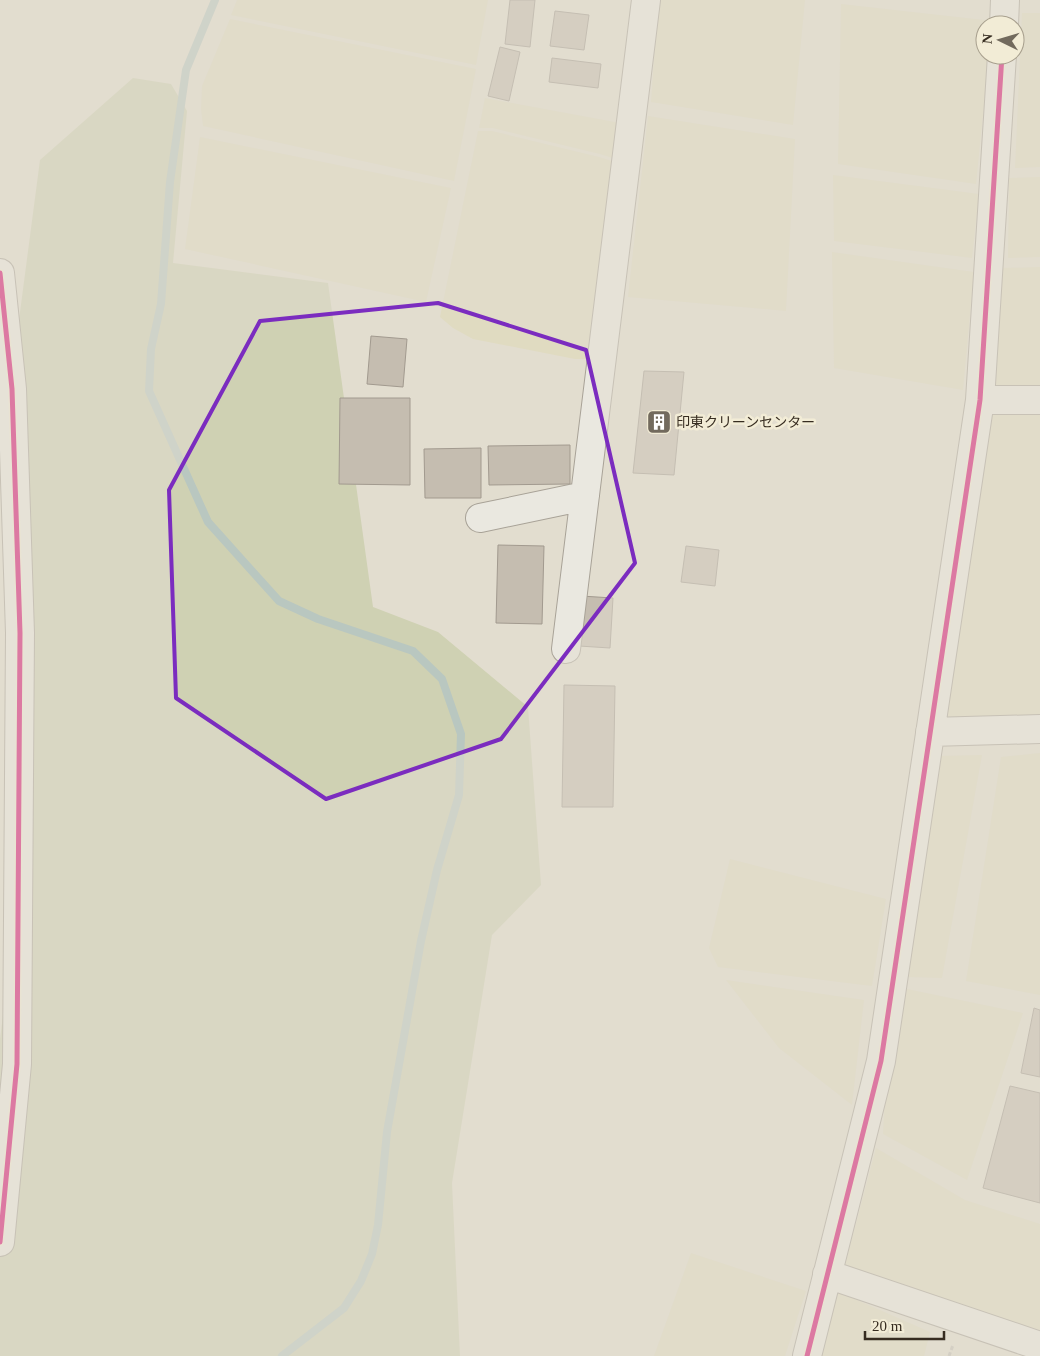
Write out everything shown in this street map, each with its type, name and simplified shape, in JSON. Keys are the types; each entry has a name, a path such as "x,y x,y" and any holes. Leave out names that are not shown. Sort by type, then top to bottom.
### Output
{"street":[{"path":"566,649 646,0"},
{"path":"1004,15 1005,0"},
{"path":"807,1356 880,1061 980,400 1001,65"},
{"path":"0,273 12,389 20,633 17,1064 0,1242"},
{"path":"980,400 1040,400"},
{"path":"480,518 585,496"},
{"path":"930,732 1040,729"},
{"path":"827,1274 1040,1346"}],"highlighted area":[{"path":"438,303 586,350 635,563 501,739 326,799 176,698 169,490 260,321"}],"shaded area":[{"path":"237,0 488,0 476,65 231,15"},
{"path":"658,0 805,0 793,125 651,102"},
{"path":"841,4 975,19 975,65 988,65 976,184 838,164"},
{"path":"1022,13 1040,13 1040,167 1015,168 1020,65 1025,65 1025,15 1022,15"},
{"path":"230,19 476,69 454,181 203,126 201,109 202,86"},
{"path":"485,98 620,123 616,159 493,128 479,128"},
{"path":"648,116 795,139 786,311 628,297"},
{"path":"478,131 492,131 615,162 591,359 575,359 473,339 453,328 440,317"},
{"path":"200,137 451,188 426,302 185,249"},
{"path":"833,175 979,194 972,258 834,241"},
{"path":"1040,177 1040,257 1008,258 1009,178"},
{"path":"832,252 974,272 963,390 834,368"},
{"path":"1040,267 1040,388 995,388 1002,268"},
{"path":"990,408 1040,410 1040,717 944,721"},
{"path":"1040,753 1040,995 966,981 1001,757"},
{"path":"982,755 942,978 905,977 937,756"},
{"path":"730,859 886,899 872,986 718,967 709,948"},
{"path":"726,980 864,1000 852,1105 779,1048"},
{"path":"907,989 1023,1013 967,1180 883,1134 885,1096"},
{"path":"876,1148 965,1200 1040,1224 1040,1331 845,1265"},
{"path":"691,1253 806,1291 785,1356 654,1356"},
{"path":"834,1290 930,1332 924,1356 818,1356"}],"green space":[{"path":"133,78 171,84 187,111 173,263 328,283 373,607 438,632 528,707 541,885 492,935 452,1183 460,1356 0,1356 0,1039 26,832 12,373 40,160"}],"building":[{"path":"510,0 535,0 530,47 505,44"},
{"path":"555,11 589,15 584,50 550,46"},
{"path":"500,47 520,52 509,101 488,96"},
{"path":"552,58 601,64 598,88 549,82"},
{"path":"371,336 407,339 403,387 367,384"},
{"name":"印東クリーンセンター","path":"644,371 684,372 674,475 633,473"},
{"path":"340,398 410,398 410,485 339,484"},
{"path":"570,445 570,484 489,485 488,446"},
{"path":"481,448 481,498 425,498 424,449"},
{"path":"498,545 544,546 542,624 496,623"},
{"path":"686,546 719,550 715,586 681,582"},
{"path":"581,596 613,598 610,648 579,646"},
{"path":"564,685 615,686 613,807 562,807"},
{"path":"1034,1008 1040,1010 1040,1077 1021,1073"},
{"path":"1010,1086 1040,1093 1040,1203 983,1188"}],"waterway":[{"path":"215,0 186,70 170,182 161,304 151,349 149,391 208,522 279,601 318,619 413,651 442,679 461,734 459,795 437,870 421,941 387,1132 378,1225 372,1254 361,1281 344,1308 282,1356"}],"cycle path":[{"path":"807,1356 881,1061 980,400 1001,65"},
{"path":"0,273 12,389 20,633 17,1064 0,1242"}],"place":[{"name":"印東クリーンセンター","path":"659,422"}]}
